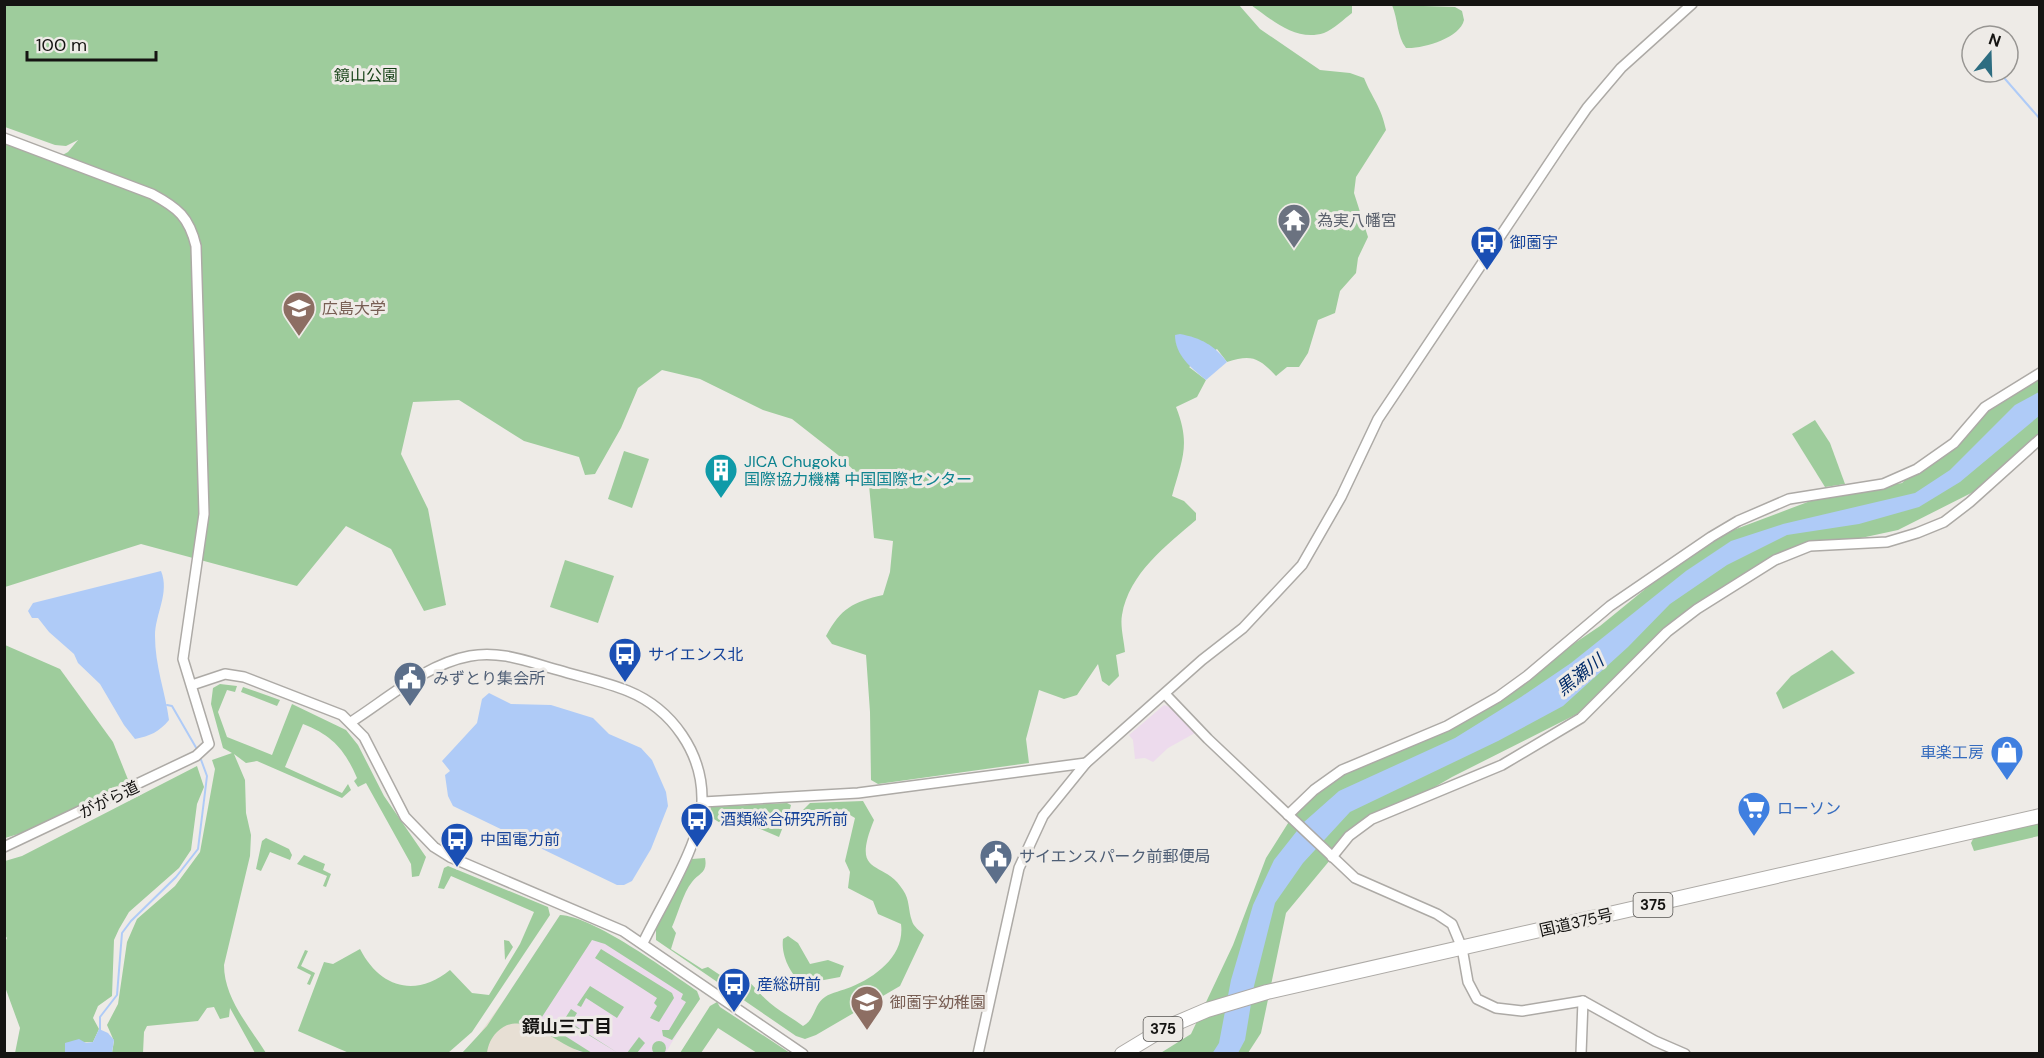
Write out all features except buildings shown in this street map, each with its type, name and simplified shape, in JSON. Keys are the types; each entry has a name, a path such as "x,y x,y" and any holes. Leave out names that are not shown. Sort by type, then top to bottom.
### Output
{"highway":[{"name":"国道375号","path":"1122,1053 1165,1028 1207,1010 1267,992 2040,816"}],"street":[{"path":"978,1053 1024,854 1043,816 1086,762 1243,628 1302,565 1341,497 1378,420 1562,144 1602,89 1621,68 1692,4"},
{"path":"4,138 152,194 175,207 191,226 196,246 204,514 183,659 192,685 225,674 243,677 333,710 351,722 364,737 405,817 434,847 450,857 623,931 803,1053"},
{"path":"1288,815 1314,789 1342,770 1447,726 1498,697 1527,676 1610,606 1738,521 1789,499 1883,484 1917,469 1954,443 1985,407 2040,372"},
{"path":"1332,857 1350,836 1372,819 1502,765 1581,718 1668,632 1697,609 1775,560 1810,546 1887,542 1917,534 1944,522 1970,502 2040,439"},
{"path":"351,722 428,672 469,656 507,656 626,690 660,711 670,719 689,747 697,765 703,802 691,847 643,943"},
{"name":"ががら道","path":"4,847 22,841 200,755 209,744 192,685"},
{"path":"1165,693 1355,878 1437,914 1452,924 1462,948 1468,982 1477,999 1496,1008 1522,1011 1583,1001 1655,1041 1685,1053"},
{"path":"703,802 858,793 1086,762"},
{"path":"1581,1053 1583,1001"}],"shaded area":[{"path":"1164,705 1170,707 1195,733 1168,748 1153,762 1145,758 1135,759 1133,740 1129,735"},
{"path":"560,915 572,917 631,946 700,995 665,1054 581,1053 504,1000"},
{"path":"504,1000 582,1054 460,1054 470,1047"}],"green space":[{"name":"鏡山公園","path":"5,4 1239,5 1260,29 1320,70 1350,73 1364,78 1379,108 1386,130 1356,177 1354,193 1368,237 1358,258 1356,273 1340,291 1335,313 1318,320 1308,353 1299,367 1287,367 1276,376 1265,365 1254,359 1243,358 1227,362 1217,349 1189,367 1206,380 1197,397 1176,407 1181,420 1184,442 1182,462 1172,496 1184,501 1196,513 1196,520 1151,561 1132,586 1122,615 1125,652 1116,655 1119,676 1109,686 1102,681 1098,664 1077,695 1064,699 1039,690 1026,739 1029,763 878,784 871,780 866,655 832,644 826,636 837,619 849,608 864,600 883,595 890,572 893,541 874,538 869,485 838,455 792,419 763,410 700,379 662,370 638,388 621,428 595,474 585,475 579,457 524,441 459,400 413,402 401,454 428,509 446,605 424,611 391,549 346,526 297,586 141,544 5,587 4,138 57,158 68,152 78,140 66,146 55,145 5,127"},
{"path":"1251,5 1352,5 1352,13 1324,33 1304,35 1276,23"},
{"path":"1392,5 1455,7 1462,11 1464,20 1456,32 1440,41 1422,47 1406,48 1401,39"},
{"path":"2039,376 2039,439 1991,483 1898,530 1847,541 1808,544 1667,632 1583,711 1452,777 1350,836 1286,913 1261,1033 1248,1053 1159,1054 1191,1034 1233,945 1266,858 1302,801 1375,755 1480,707 1600,626 1704,541 1813,500 1902,483 1985,407"},
{"path":"1815,420 1830,443 1845,484 1825,487 1792,434"},
{"path":"624,451 649,459 632,508 608,499"},
{"path":"565,560 614,576 598,623 550,607"},
{"path":"5,645 60,669 113,742 129,782 32,830 5,838"},
{"path":"1832,650 1855,673 1783,709 1776,693 1791,676"},
{"path":"220,684 237,686 235,692 227,690 218,712 227,737 272,755 292,704 346,730 358,745 384,796 426,857 419,876 412,877 411,864 366,783 358,787 354,781 357,778 348,759 330,739 313,728 303,724 285,767 342,793 348,784 351,790 342,798 257,761 246,763 234,754 245,780 246,813 251,835 250,856 224,965 225,977 233,1000 266,1053 255,1053 230,1008 229,1017 220,1019 214,1007 207,1008 198,1021 147,1026 144,1032 143,1053 112,1053 114,1041 107,1025 118,1004 127,942 137,919 175,886 200,852 215,769 212,760 232,753 223,748 211,704 213,688"},
{"path":"243,687 280,700 277,706 241,692"},
{"path":"197,766 204,787 197,804 191,850 179,868 129,912 119,929 114,940 112,996 98,1006 93,1018 99,1029 93,1042 65,1043 65,1053 15,1053 20,1028 5,987 5,942 7,938 4,934 5,861 22,856"},
{"path":"863,801 874,820 866,851 868,860 895,880 903,890 913,923 924,935 900,986 816,1035 805,1039 796,1036 656,940 656,928 692,859 705,858 704,870 689,887 672,927 676,933 671,949 702,969 708,967 726,979 733,972 739,975 770,1003 803,1026 810,1020 821,1000 870,977 887,963 899,945 901,924 878,914 873,901 848,888 850,872 845,861 855,818 840,809 827,818 807,815 802,811 810,803"},
{"path":"787,803 791,805 779,837 758,828 757,822 744,814 735,819 727,817 722,824 709,816 711,807"},
{"path":"2039,822 2039,836 1974,851 1971,843 1974,837"},
{"path":"266,838 289,849 292,855 290,860 270,852 261,871 256,869 262,841"},
{"path":"304,855 325,864 323,870 331,874 326,887 323,886 327,876 297,864"},
{"path":"448,866 548,907 550,915 472,1032 448,1053 349,1053 298,1031 324,962 333,964 360,949 378,973 400,985 424,984 450,970 472,993 489,995 520,944 534,912 451,876 444,889 438,888 444,868"},
{"path":"560,915 591,924 610,934 650,958 697,991 700,999 672,1040 663,1036 662,1030 669,1030 686,1002 681,999 683,994 605,944 592,940 540,1020 592,1053 580,1051 544,1032 520,1024 508,1025 497,1032 490,1042 487,1053 462,1053 487,1026"},
{"path":"788,936 798,943 810,964 828,960 844,966 840,977 813,982 799,981 789,967 785,956 783,939"},
{"path":"504,940 509,941 513,947 505,960"},
{"path":"601,949 672,993 674,998 659,1022 650,1018 657,1006 654,1003 657,998 595,958"},
{"path":"305,950 308,951 301,966 315,973 310,985 307,984 311,975 297,968"},
{"path":"590,986 624,1007 617,1018 586,998 581,1007 577,1005"},
{"path":"717,1002 720,1007 790,1053 757,1053 718,1028 701,1053 680,1053 710,1006"},
{"path":"571,1009 577,1013 571,1023 618,1053 564,1020"},
{"path":"639,1037 645,1043 637,1053 627,1053"},
{"path":"659,1041 664,1043 666,1048 664,1053 659,1055 654,1053 652,1048 654,1043"}],"water":[{"path":"1180,334 1206,343 1227,362 1206,380 1181,355 1175,335"},
{"name":"黒瀬川","path":"2039,392 2039,416 1960,482 1919,507 1859,524 1787,535 1727,565 1670,604 1628,647 1563,706 1498,741 1350,812 1303,863 1275,903 1254,986 1245,1040 1238,1053 1212,1054 1219,1043 1231,980 1253,905 1274,860 1304,822 1339,791 1455,738 1521,697 1571,663 1686,571 1731,541 1783,524 1915,493 1950,470 2015,405"},
{"path":"161,571 164,587 156,628 155,647 169,720 154,733 135,739 100,684 78,663 74,654 49,632 38,618 32,618 28,611 33,603"},
{"path":"489,693 511,704 551,705 593,718 609,734 641,748 652,760 666,792 668,806 651,849 632,881 624,885 617,885 453,806 448,796 445,775 450,771 442,761 477,723 482,699"},
{"path":"99,1029 108,1033 114,1040 112,1053 65,1053 65,1043 79,1039 86,1043 93,1042"}],"waterway":[{"path":"2009,84 2040,119"},
{"path":"167,705 172,706 198,751"},
{"path":"100,1031 100,1017 117,995 122,933 131,921 176,877 198,849 207,776 200,757"}],"place":[{"name":"為実八幡宮","path":"1294,249"},
{"name":"御薗宇","path":"1487,271"},
{"name":"広島大学","path":"299,337"},
{"name":"JICA Chugoku 国際協力機構 中国国際センター","path":"721,499"},
{"name":"サイエンス北","path":"625,683"},
{"name":"みずとり集会所","path":"410,707"},
{"name":"車楽工房","path":"2007,781"},
{"name":"ローソン","path":"1754,837"},
{"name":"酒類総合研究所前","path":"697,848"},
{"name":"中国電力前","path":"457,868"},
{"name":"サイエンスパーク前郵便局","path":"996,885"},
{"name":"産総研前","path":"734,1013"},
{"name":"御薗宇幼稚園","path":"867,1031"}],"district":[{"name":"鏡山三丁目","path":"567,1027"}]}
